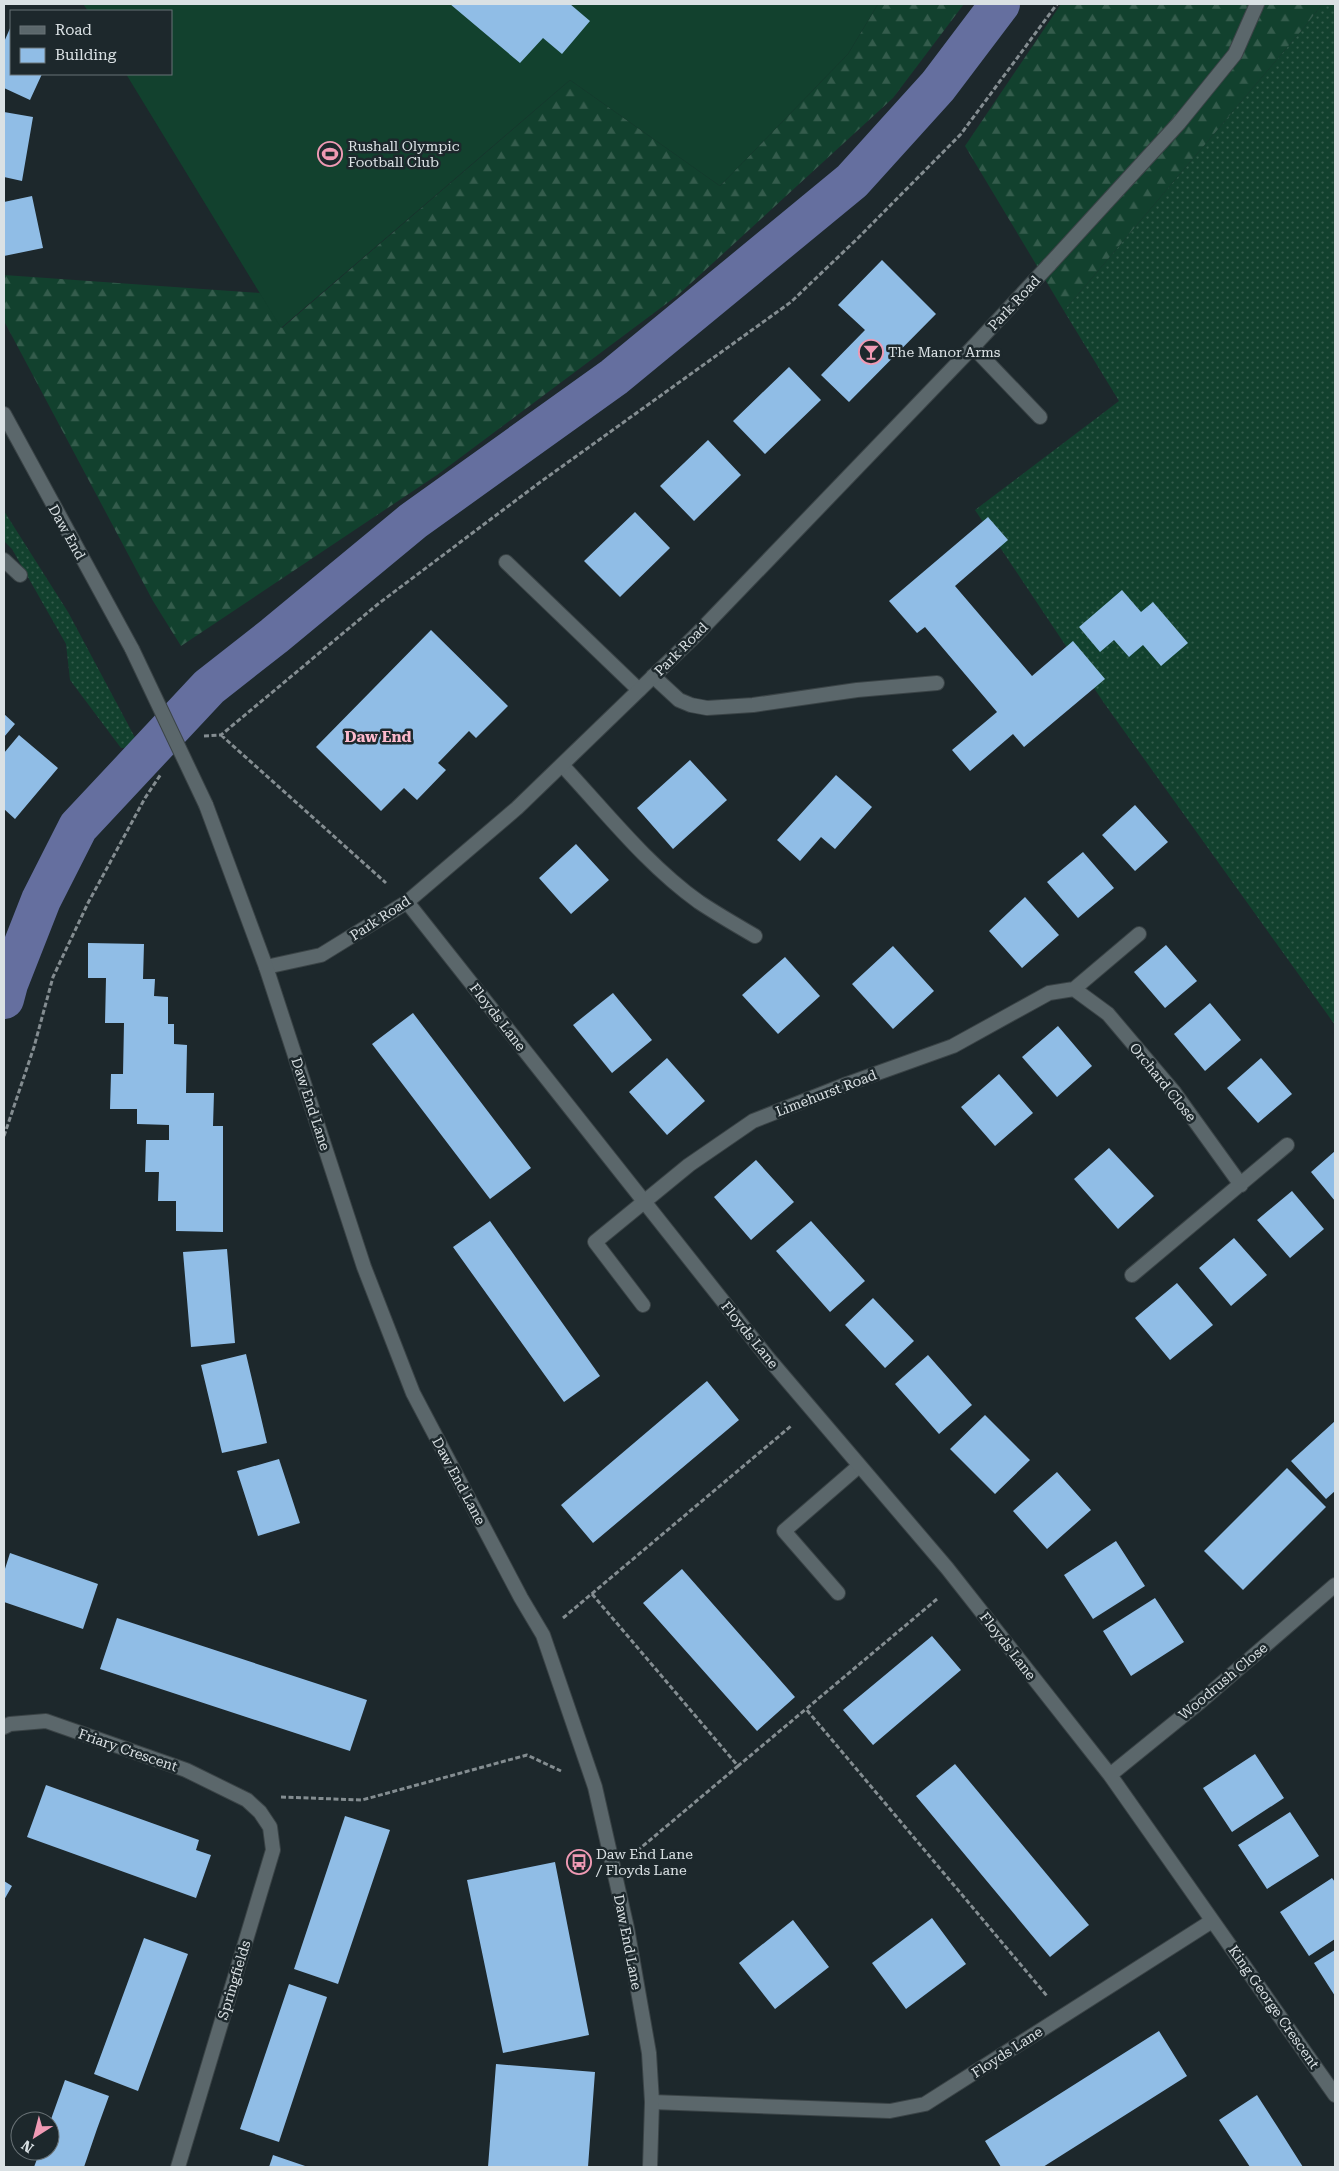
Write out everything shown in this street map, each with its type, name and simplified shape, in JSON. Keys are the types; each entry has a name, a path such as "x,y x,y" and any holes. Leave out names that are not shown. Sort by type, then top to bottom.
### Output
{"street":[{"name":"Park Road","path":"266,967 321,955 407,902 517,808 695,636 973,347 1179,123 1235,54 1257,4"},
{"path":"973,347 1040,417"},
{"name":"Daw End","path":"4,414 132,649 206,805"},
{"path":"4,560 20,576"},
{"path":"506,562 639,690"},
{"path":"653,676 679,700 691,705 707,708 754,706 857,690 937,683"},
{"path":"562,765 628,836 677,884 699,902 755,936"},
{"name":"Daw End Lane","path":"206,805 266,967 364,1266 413,1393 521,1598 543,1635 595,1787 627,1928 649,2053 652,2102 650,2167"},
{"name":"Floyds Lane","path":"407,902 644,1202 811,1409 957,1582 1110,1775 1212,1921 925,2104 890,2111 652,2102"},
{"path":"1074,989 1139,934"},
{"name":"Limehurst Road","path":"643,1305 595,1242 689,1165 753,1121 952,1046 1049,992 1074,989"},
{"name":"Orchard Close","path":"1074,989 1108,1014 1174,1092 1241,1185"},
{"path":"1132,1275 1287,1145"},
{"path":"838,1593 784,1531 860,1466"},
{"name":"Woodrush Close","path":"1110,1775 1200,1702 1335,1585"},
{"name":"Friary Crescent","path":"4,1728 10,1724 46,1721 186,1770 247,1800"},
{"name":"Springfields","path":"178,2167 273,1850 270,1827 260,1812 247,1800"},
{"name":"King George Crescent","path":"1212,1921 1335,2094"}],"path":[{"path":"199,736 221,735 378,604 539,483 791,302 858,238 961,134 1057,4"},
{"path":"221,735 407,902"},
{"path":"4,1136 34,1048 53,977 88,903 145,798 165,768"},
{"path":"543,1635 811,1409"},
{"path":"614,1871 957,1582"},
{"path":"592,1594 738,1766"},
{"path":"806,1710 1064,2015"},
{"path":"247,1800 280,1797 362,1800 527,1755 595,1787"}],"green space":[{"name":"Rushall Olympic Football Club","path":"83,4 878,4 848,54 720,186 570,80 281,328 127,75 172,75 172,10 87,10"},
{"path":"878,4 964,4 893,98 678,295 437,475 181,646 153,601 4,321 4,275 260,293 282,328 570,80 720,186 848,54"},
{"path":"1061,4 1322,4 1064,311 965,146"},
{"path":"1322,4 1335,4 1335,1025 1104,703 975,510 1119,401 1064,311"},
{"path":"4,511 68,612 140,747 121,748 70,680 66,644 12,549 4,541"}],"building":[{"path":"450,4 570,4 590,21 562,54 543,38 520,63"},
{"path":"10,28 10,75 42,75 30,100 4,88 4,42"},
{"path":"4,112 33,117 22,181 4,177"},
{"path":"32,196 43,248 4,256 4,202"},
{"name":"The Manor Arms","path":"882,260 936,314 849,402 821,375 865,330 838,305"},
{"path":"789,367 821,400 765,454 733,421"},
{"path":"708,440 741,475 694,521 660,486"},
{"path":"635,512 670,548 620,597 584,561"},
{"path":"988,517 1008,540 955,586 1032,676 1073,641 1105,679 1024,747 1013,734 970,771 952,750 997,712 925,627 917,633 889,601"},
{"path":"1122,590 1141,612 1153,602 1188,643 1161,666 1143,645 1129,657 1114,640 1100,652 1079,627"},
{"path":"431,630 508,706 476,738 469,731 438,763 446,770 417,800 404,788 381,811 316,747"},
{"path":"4,714 15,724 4,737"},
{"path":"19,735 58,768 15,819 4,809 4,753"},
{"path":"690,760 727,800 673,849 637,808"},
{"path":"836,775 872,807 835,849 821,837 800,861 777,840"},
{"path":"1135,805 1168,842 1135,871 1102,835"},
{"path":"576,844 609,880 571,914 539,878"},
{"path":"1083,852 1114,888 1078,918 1047,882"},
{"path":"1025,897 1059,935 1022,968 989,931"},
{"path":"88,943 144,944 143,979 155,979 154,996 168,997 168,1024 174,1024 174,1044 187,1045 186,1093 214,1093 213,1126 223,1126 223,1232 176,1231 176,1201 158,1201 159,1172 145,1172 146,1140 169,1140 169,1125 137,1124 137,1109 110,1109 111,1074 123,1074 124,1023 105,1023 106,978 88,978"},
{"path":"1166,945 1197,981 1165,1008 1134,972"},
{"path":"893,946 934,991 893,1029 852,984"},
{"path":"785,957 820,996 778,1034 742,995"},
{"path":"613,993 652,1040 612,1073 573,1025"},
{"path":"1210,1003 1241,1040 1205,1071 1174,1034"},
{"path":"413,1013 531,1168 490,1199 372,1044"},
{"path":"1058,1026 1092,1066 1057,1097 1022,1057"},
{"path":"667,1058 705,1101 667,1135 629,1092"},
{"path":"1261,1058 1292,1094 1258,1123 1227,1088"},
{"path":"999,1074 1033,1113 995,1146 961,1107"},
{"path":"1109,1148 1154,1196 1118,1229 1074,1179"},
{"path":"1335,1151 1335,1201 1311,1172"},
{"path":"756,1160 794,1202 751,1240 714,1197"},
{"path":"1292,1191 1324,1229 1290,1258 1257,1220"},
{"path":"490,1221 600,1376 564,1402 453,1247"},
{"path":"811,1221 865,1281 830,1312 776,1251"},
{"path":"1234,1238 1267,1275 1231,1306 1199,1268"},
{"path":"227,1249 235,1343 191,1347 183,1252"},
{"path":"1177,1283 1213,1325 1170,1360 1135,1318"},
{"path":"873,1298 914,1341 885,1368 845,1325"},
{"path":"246,1354 267,1443 222,1453 201,1365"},
{"path":"928,1355 972,1405 939,1434 895,1384"},
{"path":"707,1381 739,1420 593,1543 561,1505"},
{"path":"985,1415 1030,1460 995,1494 950,1449"},
{"path":"1335,1421 1335,1491 1326,1499 1291,1461"},
{"path":"279,1459 300,1523 258,1536 237,1471"},
{"path":"1287,1468 1326,1507 1243,1590 1204,1551"},
{"path":"1057,1472 1091,1510 1047,1549 1013,1511"},
{"path":"1116,1541 1145,1586 1093,1619 1064,1575"},
{"path":"10,1553 98,1584 83,1629 4,1602 4,1572"},
{"path":"682,1569 795,1697 757,1731 643,1603"},
{"path":"1155,1598 1184,1642 1131,1676 1103,1631"},
{"path":"117,1618 367,1700 350,1751 100,1669"},
{"path":"932,1636 961,1670 873,1745 843,1710"},
{"path":"1255,1754 1284,1798 1232,1832 1203,1788"},
{"path":"955,1764 1089,1925 1050,1957 916,1796"},
{"path":"46,1785 199,1840 196,1850 211,1855 196,1898 27,1837"},
{"path":"1290,1812 1319,1856 1267,1889 1238,1845"},
{"path":"345,1816 390,1830 338,1984 294,1969"},
{"path":"555,1862 589,2035 503,2053 467,1880"},
{"path":"1332,1878 1335,1882 1335,1939 1309,1956 1280,1912"},
{"path":"4,1881 12,1886 4,1900"},
{"path":"932,1918 966,1964 906,2009 872,1963"},
{"path":"793,1920 829,1967 775,2009 739,1963"},
{"path":"144,1938 188,1954 138,2091 94,2074"},
{"path":"1335,1950 1335,1996 1314,1963"},
{"path":"289,1984 327,1997 279,2142 240,2129"},
{"path":"1159,2031 1187,2076 1043,2167 1001,2167 985,2141"},
{"path":"496,2064 595,2072 588,2167 488,2167"},
{"path":"65,2080 109,2096 84,2167 34,2167 36,2161 60,2161 60,2111 54,2111"},
{"path":"1257,2095 1303,2167 1250,2167 1219,2120"},
{"path":"273,2155 308,2167 269,2167"}],"waterway":[{"path":"4,999 8,984 41,900 78,827 209,687 413,521 614,377 852,181 938,86 1000,4"}],"place":[{"name":"Rushall Olympic Football Club","path":"330,154"},
{"name":"The Manor Arms","path":"871,352"},
{"name":"Daw End Lane / Floyds Lane","path":"579,1862"}],"district":[{"name":"Daw End","path":"378,737"}]}
